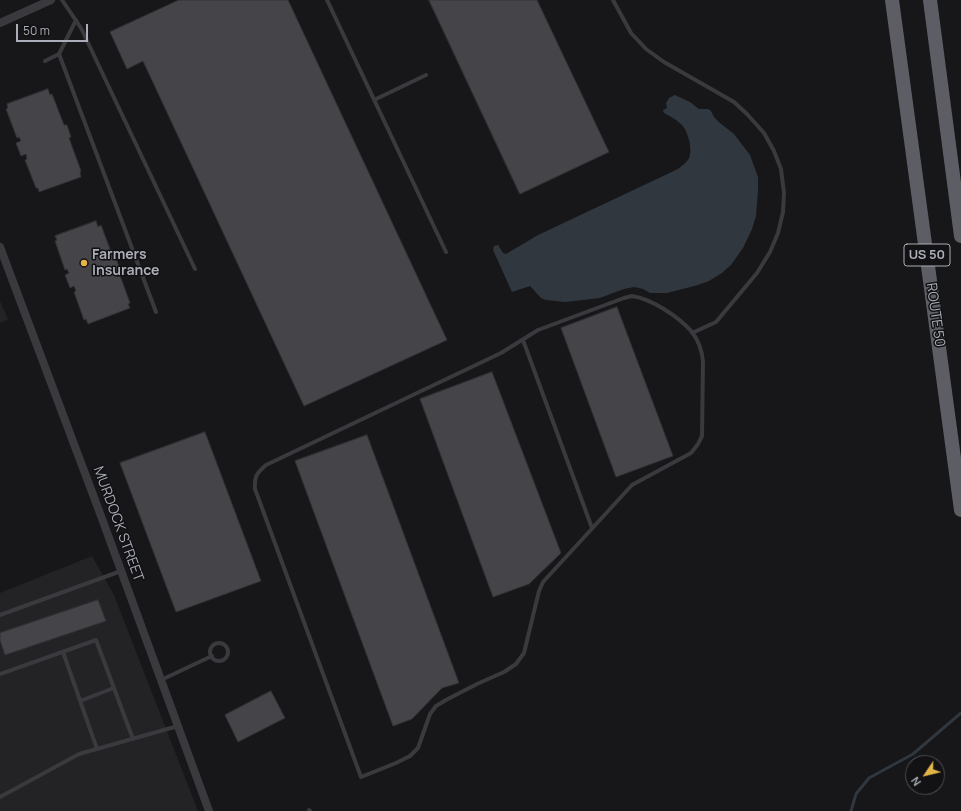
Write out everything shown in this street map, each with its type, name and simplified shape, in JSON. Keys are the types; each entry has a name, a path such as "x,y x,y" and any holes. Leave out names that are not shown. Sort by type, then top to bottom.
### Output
{"highway":[{"name":"ROUTE 50","path":"892,0 961,510"},
{"name":"US 50","path":"930,0 961,236"}],"street":[{"path":"0,23 51,0"},
{"name":"MURDOCK STREET","path":"0,247 209,811"}],"lane":[{"path":"62,0 81,28 195,269"},
{"path":"326,0 446,252"},
{"path":"613,0 631,33 646,49 664,62 734,102 747,114 764,133 774,151 781,169 784,193 783,212 778,233 770,252 757,273 716,322 692,333"},
{"path":"45,61 59,54 76,20"},
{"path":"59,54 156,312"},
{"path":"374,100 426,75"},
{"path":"632,296 645,300 674,316 692,333 701,351 703,361 701,440 690,453 632,485 543,582 539,591 524,653 516,664 504,672 477,684 436,706 430,714 418,748 410,756 361,777 255,489 255,481 258,472 266,465 501,353 538,330 624,298 632,296"},
{"path":"523,340 592,528"},
{"path":"0,615 121,571"},
{"path":"0,674 96,640 133,739"},
{"path":"216,644 222,644 228,649 226,658 221,661 216,660 212,656 211,650 216,644"},
{"path":"63,652 97,749"},
{"path":"161,680 212,656"},
{"path":"80,701 114,688"},
{"path":"0,797 79,754 178,726"}],"shaded area":[{"path":"675,95 690,102 699,109 708,109 711,111 720,123 734,134 750,155 758,177 756,216 743,248 731,265 709,281 667,293 650,293 643,289 634,287 600,298 565,302 541,298 530,286 512,292 493,250 494,246 498,245 503,253 506,254 538,235 678,169 687,161 690,150 686,132 682,125 664,113 663,110 667,108 666,103 669,98"},
{"path":"0,301 8,319 0,323"},
{"path":"92,556 114,595 198,811 0,811 0,593"}],"building":[{"path":"179,0 288,0 447,340 304,406 143,61 127,69 110,32"},
{"path":"429,0 537,0 609,152 520,194"},
{"path":"48,89 50,95 52,94 64,125 67,125 71,137 69,138 81,171 81,177 39,192 25,160 27,159 26,154 21,156 16,143 21,141 19,137 17,138 6,109 8,108 7,104"},
{"path":"96,221 98,227 101,225 113,257 115,256 120,269 118,270 130,303 128,304 130,308 88,324 86,319 84,320 74,292 76,291 74,286 70,288 65,275 69,273 67,269 65,270 55,241 57,240 55,236"},
{"path":"617,307 673,456 616,477 561,328"},
{"path":"492,372 561,553 529,584 493,597 420,399"},
{"path":"205,432 261,581 176,612 120,463"},
{"path":"367,435 459,683 442,688 412,719 393,726 295,461"},
{"path":"98,600 106,621 5,655 0,640 0,633"},
{"path":"271,691 285,718 238,742 225,715"}],"waterway":[{"path":"851,811 856,794 869,778 913,754 961,713"}],"place":[{"name":"Farmers Insurance","path":"84,263"}]}
